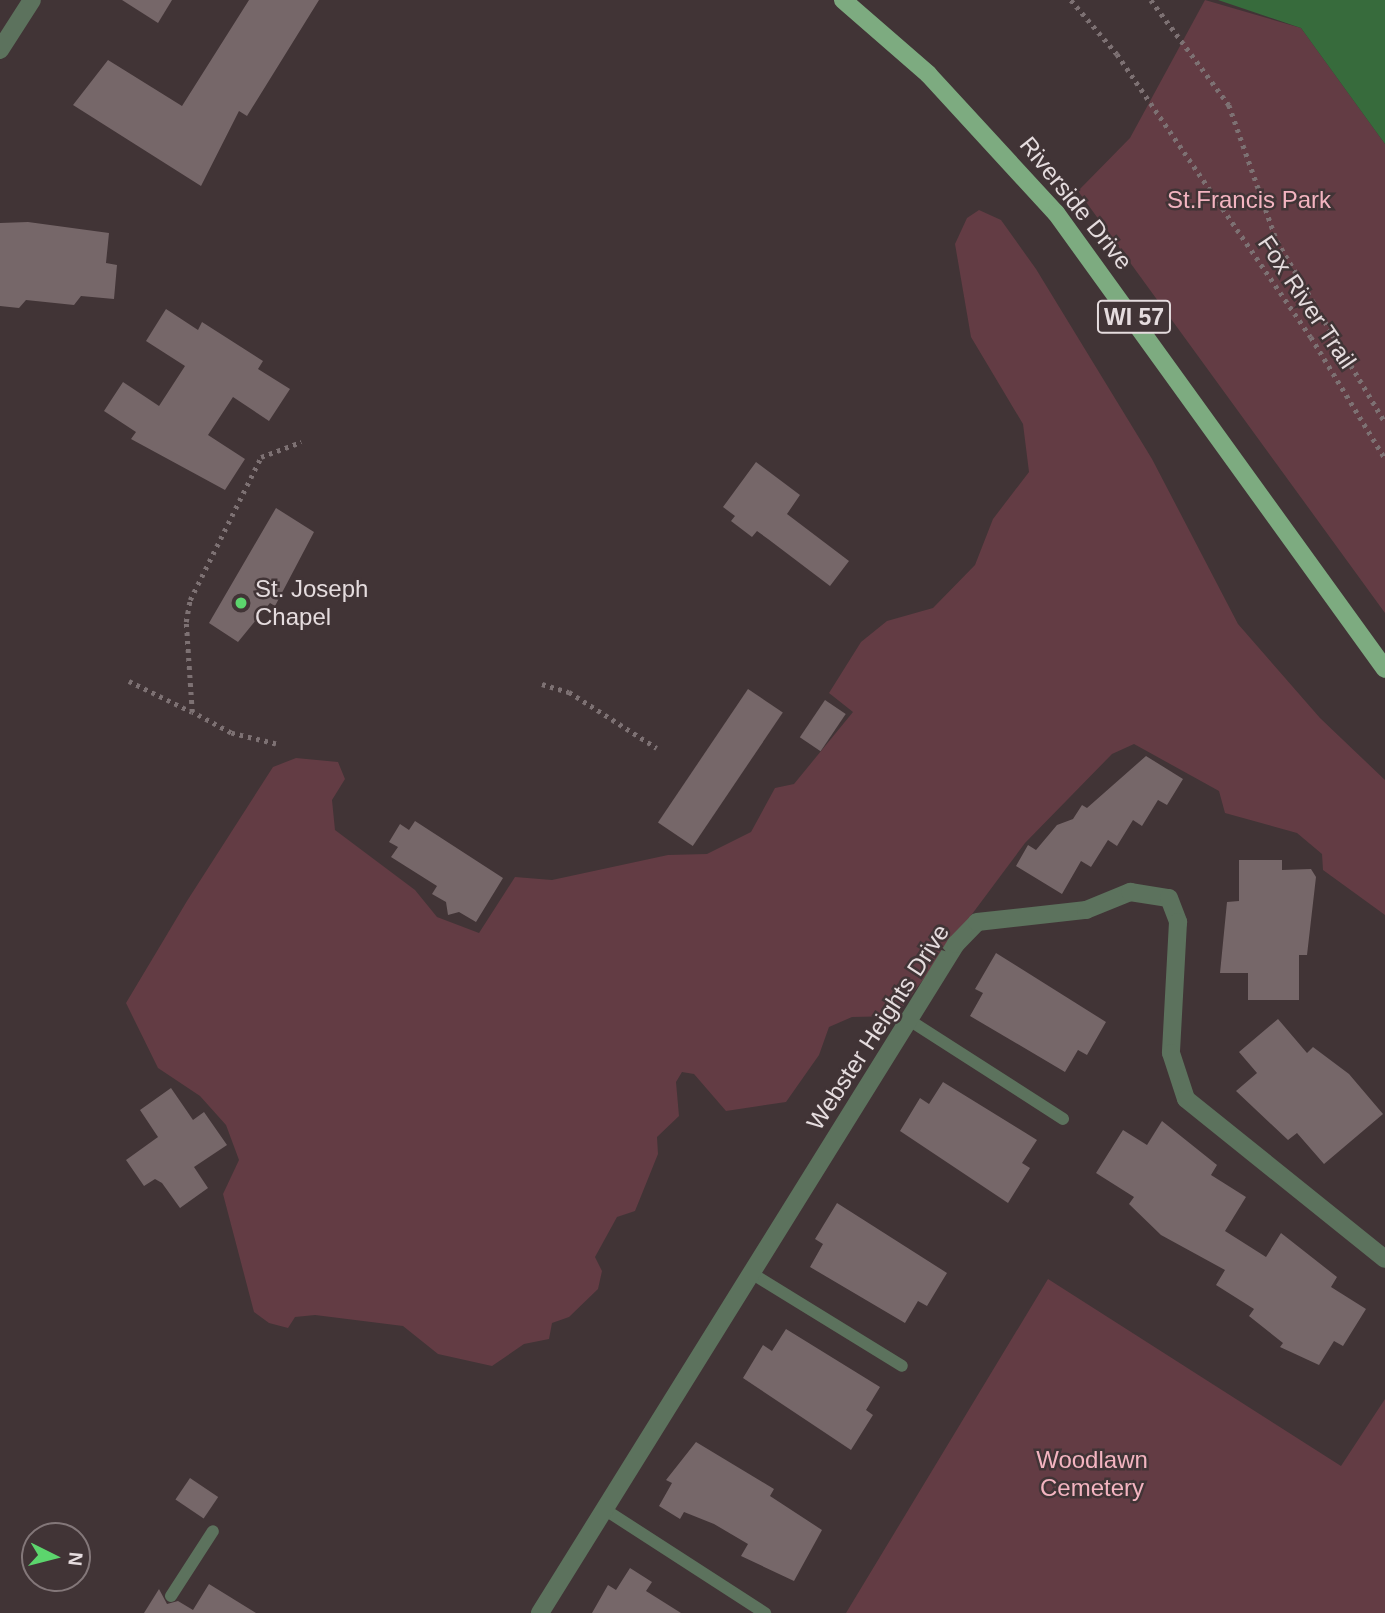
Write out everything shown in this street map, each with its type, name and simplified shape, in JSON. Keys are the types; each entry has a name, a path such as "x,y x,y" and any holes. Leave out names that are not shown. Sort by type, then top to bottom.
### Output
{"main road":[{"name":"Riverside Drive","path":"843,0 928,74 1050,205 1385,669"}],"street":[{"path":"0,50 32,0"},
{"name":"Webster Heights Drive","path":"540,1613 956,944 977,922 1086,910 1130,892 1169,898 1178,922 1171,1053 1186,1099 1385,1259"}],"lane":[{"path":"908,1020 1063,1119"},
{"path":"751,1273 902,1366"},
{"path":"604,1509 765,1613"},
{"path":"171,1596 213,1531"}],"path":[{"name":"Fox River Trail","path":"1071,0 1117,54 1304,326 1385,458"},
{"path":"1151,0 1229,105 1277,241 1385,422"},
{"path":"192,712 190,600 261,457 300,442"},
{"path":"129,681 231,733 276,744"},
{"path":"542,684 569,692 657,748"}],"green space":[{"name":"St.Francis Park","path":"1205,0 1301,28 1385,144 1385,613 1078,191 1130,138"},
{"path":"979,210 1001,220 1036,269 1152,459 1238,624 1320,718 1385,780 1385,915 1323,870 1322,854 1297,833 1225,813 1219,791 1134,744 1112,754 1025,843 896,1016 852,1017 829,1027 819,1055 786,1102 726,1111 694,1074 682,1072 676,1082 679,1116 657,1137 658,1154 635,1211 617,1217 595,1257 602,1271 598,1289 569,1317 552,1323 549,1339 524,1344 492,1366 438,1354 403,1326 315,1315 295,1317 288,1328 269,1323 254,1312 223,1194 239,1160 226,1125 200,1096 158,1068 126,1003 187,901 273,767 296,758 338,762 345,779 332,800 335,830 415,890 437,917 479,933 515,877 552,880 668,855 707,854 751,832 775,788 794,784 853,712 829,693 861,642 887,621 933,608 975,565 993,519 1029,472 1023,424 971,337 955,244 967,218"},
{"name":"Woodlawn Cemetery","path":"1048,1279 1341,1466 1385,1399 1385,1613 846,1613"}],"shaded area":[{"path":"1218,0 1385,0 1385,144 1301,28"}],"building":[{"path":"122,0 172,0 158,23"},
{"path":"249,0 319,0 247,116 239,111 201,186 73,105 108,60 182,106"},
{"path":"28,222 109,233 106,263 117,265 114,299 81,296 74,305 26,300 19,308 0,306 0,223"},
{"path":"166,309 198,330 202,322 263,361 258,369 290,389 269,421 233,397 208,435 245,459 225,490 131,439 136,432 104,411 123,382 159,406 185,366 146,341"},
{"path":"756,462 800,495 787,514 849,561 830,586 757,531 752,537 731,521 735,516 723,507"},
{"path":"276,508 314,532 275,606 270,603 238,642 209,623"},
{"path":"748,689 783,712 693,846 658,822"},
{"path":"825,700 846,714 821,751 800,737"},
{"path":"1146,756 1183,779 1167,805 1158,800 1142,826 1133,820 1117,846 1108,840 1091,867 1081,861 1062,894 1016,866 1028,845 1036,850 1057,825 1073,819 1082,805 1087,808"},
{"path":"415,821 503,878 476,922 459,912 448,915 446,902 432,894 437,886 391,857 398,847 389,842 400,824 409,830"},
{"path":"1239,860 1282,860 1282,870 1311,869 1316,877 1307,955 1299,955 1299,1000 1248,1000 1248,973 1220,973 1227,902 1239,901"},
{"path":"996,953 1106,1022 1087,1055 1078,1050 1065,1072 970,1016 983,993 975,989"},
{"path":"1278,1019 1307,1053 1313,1047 1349,1074 1383,1114 1324,1164 1297,1133 1288,1140 1236,1091 1257,1073 1239,1052"},
{"path":"943,1082 1037,1140 1022,1163 1030,1168 1008,1203 900,1131 920,1098 929,1104"},
{"path":"171,1088 193,1120 204,1112 227,1145 194,1167 208,1188 180,1208 162,1183 155,1179 144,1186 126,1160 158,1137 140,1110"},
{"path":"1162,1121 1217,1165 1211,1175 1246,1197 1225,1231 1266,1257 1281,1233 1337,1277 1331,1287 1366,1309 1343,1346 1334,1341 1319,1365 1280,1347 1283,1343 1249,1316 1254,1309 1216,1285 1225,1270 1161,1235 1129,1204 1134,1197 1096,1173 1123,1130 1147,1145"},
{"path":"837,1203 947,1273 927,1306 918,1301 905,1323 810,1267 823,1244 815,1239"},
{"path":"786,1329 880,1387 866,1410 873,1415 851,1450 743,1378 763,1345 772,1351"},
{"path":"696,1442 774,1489 770,1496 822,1530 794,1581 741,1556 748,1544 714,1524 684,1512 680,1519 659,1506 672,1483 666,1480"},
{"path":"190,1478 218,1497 204,1519 175,1500"},
{"path":"630,1568 652,1582 646,1591 681,1613 592,1613 608,1585 616,1590"},
{"path":"209,1584 256,1613 144,1613 159,1589 167,1604 178,1601 193,1610"}],"place":[{"name":"St. Joseph Chapel","path":"241,603"}]}
